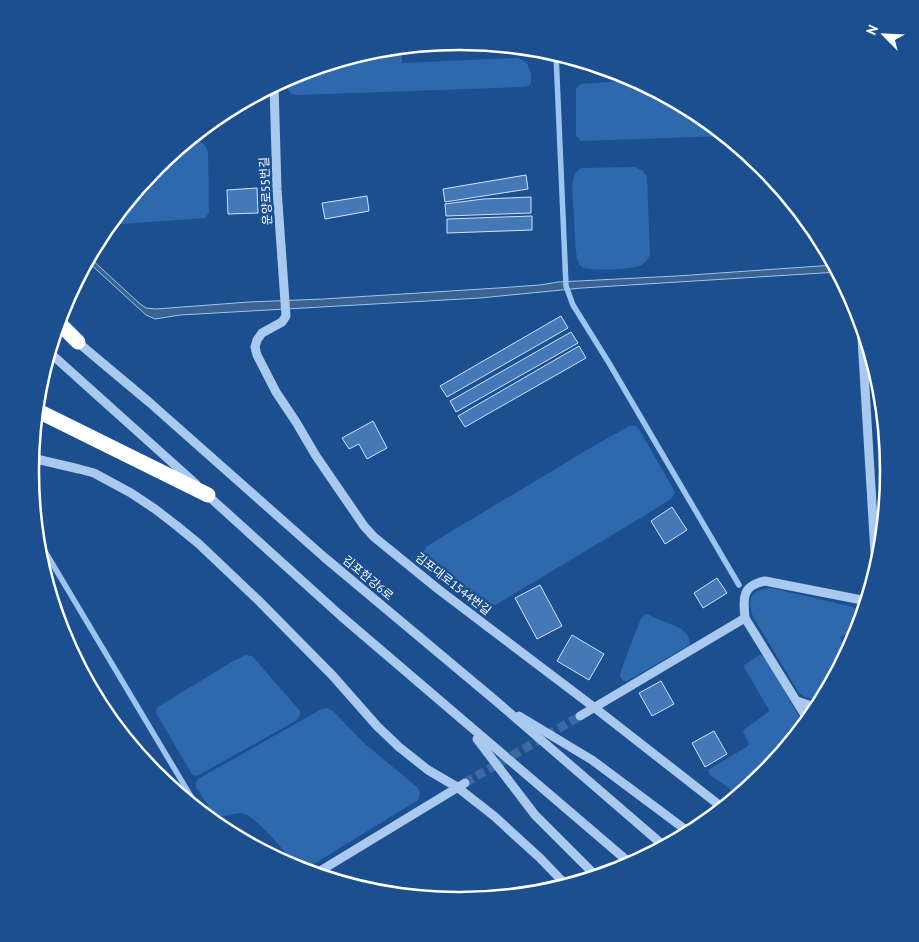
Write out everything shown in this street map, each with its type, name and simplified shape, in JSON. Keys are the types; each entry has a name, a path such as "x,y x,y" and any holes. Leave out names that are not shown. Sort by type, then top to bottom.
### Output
{"highway":[{"path":"64,328 78,342"},
{"path":"43,413 208,495"}],"street":[{"name":"운양로55번길","path":"274,93 277,189 286,316"},
{"name":"김포대로1544번길","path":"286,316 282,322 262,334 257,340 255,347 257,355 276,392 316,456 364,526 374,538 395,555 595,708"},
{"name":"김포한강6로","path":"63,332 78,342 149,402 324,557 496,701 658,841"},
{"path":"863,352 874,541"},
{"path":"55,357 340,616 624,858"},
{"path":"39,460 94,473 131,493 155,509 199,544 258,600 333,676 388,737 428,770 461,785 560,879"},
{"path":"804,712 745,618 744,595 749,588 765,581 860,599"},
{"path":"580,716 745,618"},
{"path":"496,701 592,760 682,827"},
{"path":"797,701 809,705"},
{"path":"595,708 718,804"},
{"path":"467,725 535,815 590,870"},
{"path":"323,869 461,785"}],"shaded area":[{"path":"401,55 402,63 518,58 527,63 531,74 531,83 523,87 297,95 291,94 288,87 298,82 324,73 377,58"},
{"path":"621,82 670,107 715,136 581,141 576,136 576,88 581,84"},
{"path":"198,141 205,145 208,152 209,213 205,218 119,224 162,173"},
{"path":"635,167 642,170 647,177 650,255 642,264 634,267 601,269 580,266 576,252 572,186 575,173 581,168"},
{"path":"94,262 139,303 146,308 156,309 826,266 830,272 582,288 480,298 180,315 155,319 146,315 92,266"},
{"path":"875,406 879,443 879,489"},
{"path":"629,426 636,426 640,431 675,492 672,498 492,607 484,606 426,563 422,554 427,546"},
{"path":"771,588 857,609 847,633 840,637 843,643 837,657 812,699 799,693 753,617 750,605 752,596 754,593"},
{"path":"646,614 680,628 687,635 690,644 627,681 623,681 620,676 623,665 640,621"},
{"path":"246,655 252,656 300,711 300,715 297,720 195,776 156,713 157,708"},
{"path":"759,655 765,657 800,718 757,769 733,791 710,775 708,770 748,746 749,743 743,731 769,711 745,669 744,666"},
{"path":"327,708 333,711 365,744 418,788 420,794 418,800 312,865 288,855 270,835 245,814 237,813 219,816 211,811 196,787 196,783 198,779 320,710"}],"building":[{"path":"526,175 528,189 445,202 443,189"},
{"path":"257,188 258,213 228,214 227,190"},
{"path":"367,196 369,211 325,219 322,203"},
{"path":"531,197 531,213 446,216 445,204 483,199"},
{"path":"532,216 532,230 447,233 447,219"},
{"path":"561,316 568,328 447,397 440,386"},
{"path":"571,332 578,343 456,412 450,401"},
{"path":"579,346 586,358 465,427 458,416"},
{"path":"373,421 387,448 367,459 359,444 349,449 342,438"},
{"path":"672,507 687,530 665,544 651,521"},
{"path":"717,578 727,593 703,608 694,593"},
{"path":"540,585 562,626 537,639 515,598"},
{"path":"572,635 604,654 589,680 557,661"},
{"path":"661,681 674,704 652,716 639,693"},
{"path":"714,731 727,754 705,767 692,743"}],"waterway":[{"path":"556,62 566,286 573,305 739,585"},
{"path":"48,556 189,793"}],"tunnel":[{"path":"465,783 580,716"}]}
